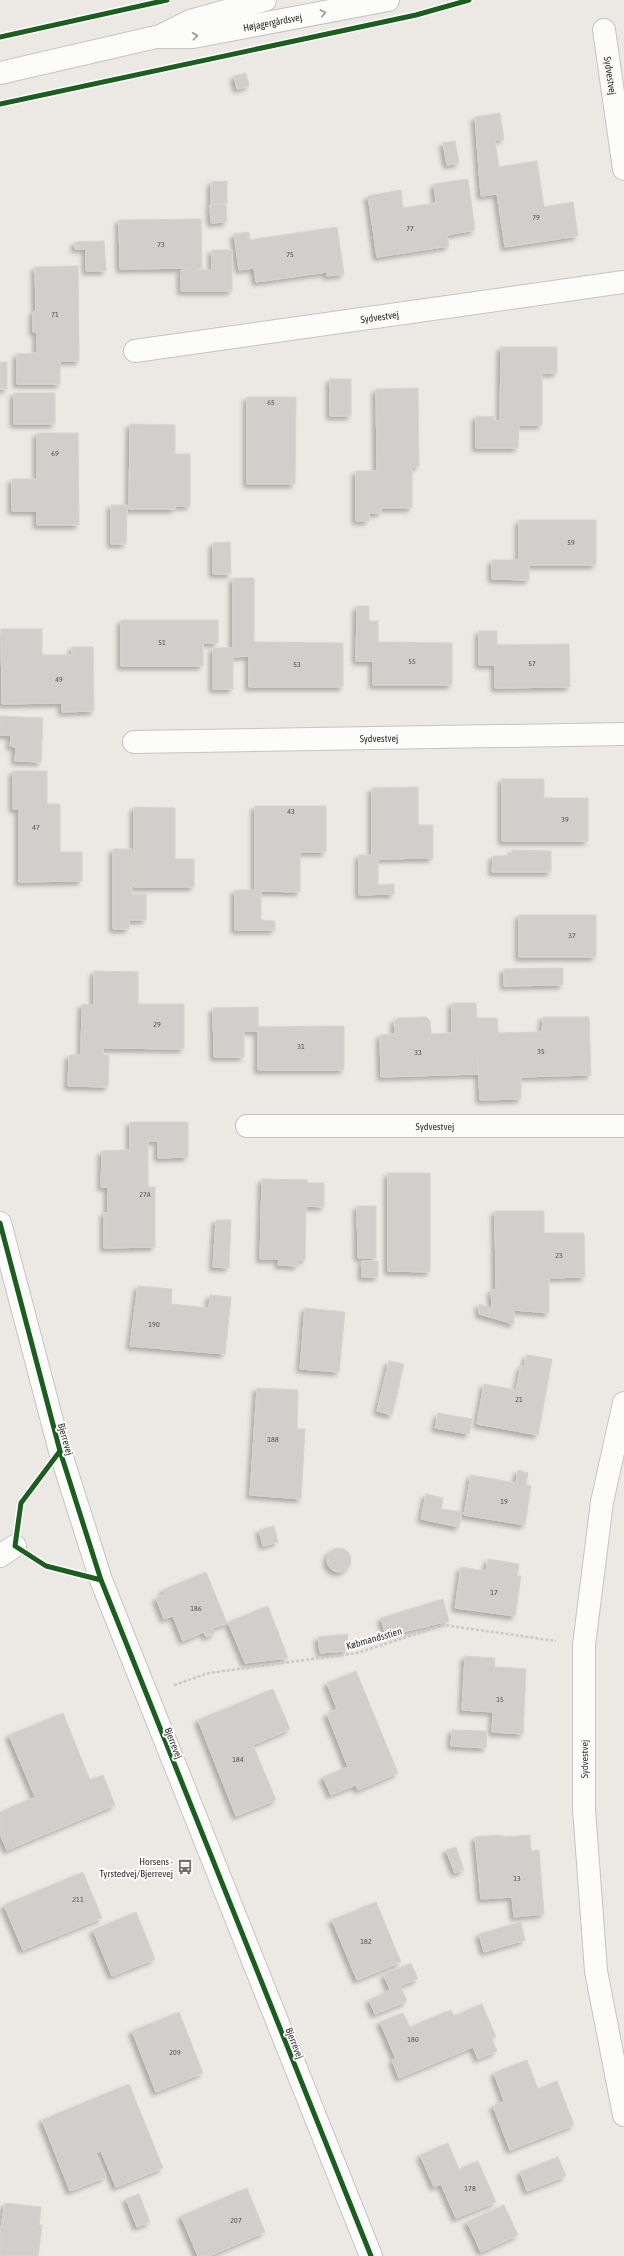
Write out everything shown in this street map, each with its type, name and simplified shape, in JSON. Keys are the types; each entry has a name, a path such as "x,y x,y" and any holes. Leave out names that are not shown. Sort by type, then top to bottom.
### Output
{"street":[{"name":"Højagergårdsvej","path":"0,73 156,37 190,21 265,0"},
{"name":"Højagergårdsvej","path":"156,37 193,37 383,0"},
{"name":"Sydvestvej","path":"604,30 624,169"},
{"name":"Sydvestvej","path":"135,350 624,282"},
{"name":"Sydvestvej","path":"134,742 624,734"},
{"name":"Sydvestvej","path":"247,1126 624,1126"},
{"name":"Bjerrevej","path":"0,1223 73,1496 101,1580 145,1694 371,2256"},
{"name":"Sydvestvej","path":"624,1403 602,1502 584,1645 584,1809 596,1971 624,2114"}],"building":[{"path":"246,73 249,86 237,89 234,76"},
{"path":"500,113 504,139 495,140 499,167 537,161 544,207 573,202 578,236 505,247 497,194 481,196 475,117"},
{"path":"455,141 459,163 447,165 443,143"},
{"path":"468,179 475,230 447,235 449,246 377,257 368,196 401,190 403,208 436,203 434,184"},
{"path":"227,181 227,204 211,204 211,182"},
{"path":"210,205 226,205 227,222 211,223"},
{"path":"201,219 202,268 120,269 119,220"},
{"path":"337,227 344,274 327,276 327,272 256,282 254,268 239,270 234,234 249,232 250,240"},
{"path":"104,241 106,271 86,271 86,249 75,249 75,242"},
{"path":"212,250 232,250 232,291 181,291 181,270 212,270"},
{"path":"78,266 79,361 60,361 60,384 17,384 17,354 37,353 37,332 33,332 33,312 36,311 35,267"},
{"path":"501,347 557,347 557,373 542,373 542,425 519,425 518,448 476,448 476,416 495,417 495,421 500,421"},
{"path":"0,362 7,362 7,389 0,389"},
{"path":"330,379 351,379 351,416 330,416"},
{"path":"418,388 419,466 412,467 412,508 381,508 381,513 369,513 369,521 356,521 356,471 377,471 376,389"},
{"path":"14,393 55,393 55,424 14,424"},
{"path":"247,397 296,397 295,484 247,484"},
{"path":"130,424 175,425 175,454 190,454 190,506 175,506 175,509 129,509"},
{"path":"37,433 78,433 79,525 37,525 37,511 12,511 12,479 37,479"},
{"path":"111,505 127,505 126,544 111,544"},
{"path":"519,520 596,520 596,565 529,565 529,580 492,579 492,560 519,560"},
{"path":"230,542 231,574 213,574 213,543"},
{"path":"233,578 254,578 254,642 343,643 343,687 249,687 249,656 233,657 233,689 213,689 213,648 233,648"},
{"path":"357,606 369,606 369,621 378,621 378,642 452,643 452,685 373,685 373,661 356,661"},
{"path":"121,620 218,620 218,643 203,643 203,666 121,666"},
{"path":"1,629 42,629 42,655 72,655 72,647 93,647 94,711 62,712 62,703 2,704"},
{"path":"479,631 497,631 497,645 569,644 570,687 495,688 495,665 479,665"},
{"path":"0,716 43,718 41,762 15,761 16,747 10,746 11,735 0,735"},
{"path":"13,771 47,771 47,804 60,804 60,852 82,852 82,881 19,882 19,809 13,809"},
{"path":"502,779 544,779 544,798 588,798 588,841 502,841"},
{"path":"418,787 418,825 433,825 433,858 378,859 378,885 394,884 394,894 359,895 359,855 372,855 372,788"},
{"path":"255,806 326,806 326,852 300,852 300,892 261,891 261,920 275,921 275,930 235,930 235,890 255,890"},
{"path":"134,807 175,808 175,859 194,859 194,887 134,887"},
{"path":"113,849 132,849 132,894 146,894 146,920 129,920 129,929 113,929"},
{"path":"512,850 551,851 551,872 492,872 493,856 512,856"},
{"path":"519,915 596,915 596,957 519,957"},
{"path":"563,968 563,985 504,986 504,969"},
{"path":"94,971 138,972 138,1004 184,1004 184,1049 103,1048 103,1055 109,1055 108,1087 68,1086 69,1055 81,1055 82,1004 94,1005"},
{"path":"452,1003 476,1003 477,1018 497,1018 498,1033 542,1032 543,1017 589,1017 591,1075 521,1077 521,1099 480,1100 477,1058 478,1074 381,1077 380,1035 395,1034 394,1021 398,1018 426,1017 430,1021 431,1034 452,1033"},
{"path":"258,1007 258,1027 344,1026 344,1070 258,1070 258,1031 244,1031 244,1057 214,1057 213,1008"},
{"path":"130,1122 188,1122 188,1157 158,1158 158,1141 148,1141 148,1187 155,1187 155,1247 104,1248 104,1213 108,1213 108,1187 101,1187 102,1151 130,1150"},
{"path":"388,1173 430,1173 430,1272 388,1271"},
{"path":"262,1179 307,1180 307,1183 324,1183 324,1207 306,1206 305,1260 298,1260 298,1266 278,1265 279,1259 260,1259"},
{"path":"357,1206 376,1206 376,1258 358,1258"},
{"path":"495,1211 544,1211 544,1233 584,1233 585,1277 549,1278 549,1313 514,1310 514,1324 479,1314 479,1304 492,1308 491,1290 496,1290"},
{"path":"216,1220 231,1220 229,1268 213,1267"},
{"path":"362,1261 378,1261 378,1277 362,1277"},
{"path":"138,1286 172,1289 171,1304 209,1308 210,1295 231,1297 225,1354 130,1346"},
{"path":"305,1308 345,1312 339,1372 300,1369"},
{"path":"527,1355 552,1359 538,1435 477,1424 484,1384 516,1390 521,1366 524,1367"},
{"path":"389,1361 404,1364 392,1415 377,1411"},
{"path":"257,1388 298,1390 297,1429 305,1429 301,1499 250,1495"},
{"path":"438,1413 472,1419 469,1434 435,1428"},
{"path":"518,1470 528,1473 526,1485 531,1486 525,1525 464,1515 471,1475 516,1483"},
{"path":"426,1494 443,1498 441,1509 462,1512 459,1527 421,1519"},
{"path":"274,1526 278,1542 263,1546 259,1530"},
{"path":"339,1548 348,1551 351,1560 348,1569 339,1572 330,1569 327,1560 330,1551"},
{"path":"488,1559 519,1564 517,1576 521,1576 515,1616 455,1608 461,1567 486,1571"},
{"path":"206,1572 227,1623 213,1628 215,1633 206,1637 204,1632 183,1641 173,1616 164,1619 156,1598 164,1595 163,1590"},
{"path":"443,1599 449,1621 386,1636 381,1618"},
{"path":"268,1606 288,1658 245,1663 228,1622"},
{"path":"348,1634 346,1651 320,1653 318,1637"},
{"path":"465,1656 495,1658 494,1667 526,1669 523,1734 492,1732 493,1712 462,1710"},
{"path":"356,1671 398,1773 358,1790 356,1785 331,1795 323,1777 348,1767 327,1714 337,1709 327,1683"},
{"path":"273,1689 290,1729 253,1745 276,1800 236,1816 198,1720"},
{"path":"63,1713 90,1780 103,1775 115,1805 7,1850 0,1834 0,1812 35,1797 9,1735"},
{"path":"452,1730 487,1731 486,1748 451,1746"},
{"path":"499,1835 505,1837 530,1835 531,1851 539,1850 544,1914 514,1917 512,1897 481,1899 475,1837"},
{"path":"456,1847 464,1870 455,1873 446,1850"},
{"path":"83,1872 102,1918 23,1950 4,1905"},
{"path":"376,1902 401,1962 357,1980 332,1920"},
{"path":"136,1912 155,1959 112,1976 93,1930"},
{"path":"521,1922 525,1940 484,1952 479,1934"},
{"path":"411,1963 418,1979 400,1986 407,2001 375,2014 369,2000 390,1990 384,1975"},
{"path":"482,2004 496,2037 492,2039 497,2051 478,2059 473,2047 399,2078 392,2060 396,2059 380,2022 403,2013 410,2027 451,2010 454,2016"},
{"path":"179,2012 203,2073 156,2092 132,2031"},
{"path":"527,2060 538,2089 557,2081 574,2125 510,2150 493,2106 504,2101 494,2073"},
{"path":"129,2084 163,2168 116,2187 101,2151 96,2153 106,2177 70,2191 42,2120"},
{"path":"448,2143 459,2169 478,2161 496,2202 456,2218 441,2184 434,2187 420,2155"},
{"path":"558,2157 566,2176 527,2191 520,2172"},
{"path":"247,2188 265,2232 209,2256 198,2256 181,2216"},
{"path":"139,2194 150,2222 137,2227 126,2199"},
{"path":"5,2203 41,2207 39,2225 42,2225 38,2256 0,2256 0,2234"},
{"path":"504,2205 518,2235 481,2252 467,2222"}],"cycle path":[{"path":"0,37 167,0"},
{"path":"0,104 416,15 469,0"},
{"path":"0,1223 60,1451 101,1580 371,2256"},
{"path":"60,1451 21,1503 15,1546 46,1566 101,1580"}],"place":[{"name":"Horsens - Tyrstedvej/Bjerrevej","path":"185,1867"}]}
